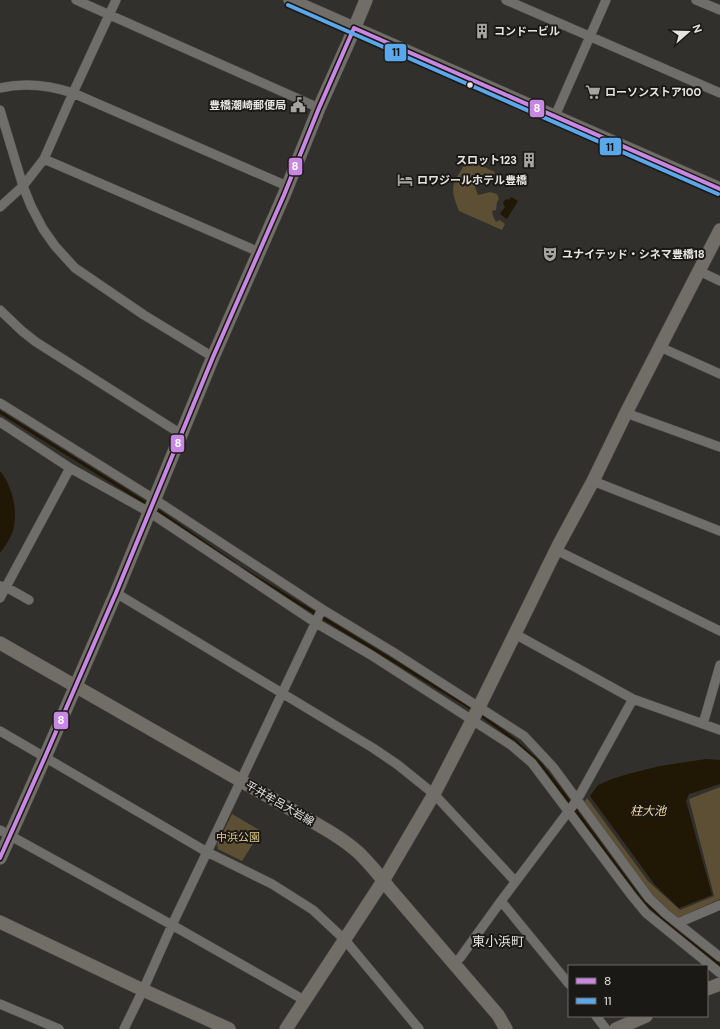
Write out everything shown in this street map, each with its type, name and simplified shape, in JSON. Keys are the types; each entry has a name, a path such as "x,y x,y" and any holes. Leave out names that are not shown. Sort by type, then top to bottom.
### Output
{"street":[{"path":"76,0 319,108"},
{"path":"0,207 23,186 44,159 116,0"},
{"path":"290,0 720,189"},
{"path":"0,858 5,833 46,758 213,357 288,186 319,108 366,0"},
{"path":"506,0 720,93"},
{"path":"555,116 606,0"},
{"path":"696,0 720,10"},
{"path":"0,88 23,84 58,88 73,93 288,186"},
{"path":"0,110 23,186 31,206 43,229 55,246 75,268 144,314 213,357"},
{"path":"44,159 259,252"},
{"path":"286,1029 383,881 434,794 556,550 593,481 626,413 720,230"},
{"path":"699,272 720,281"},
{"path":"0,310 36,342 181,434"},
{"path":"660,347 720,374"},
{"path":"0,403 524,736 553,767 649,898 678,924 720,957"},
{"path":"626,413 720,447"},
{"path":"0,422 70,468 149,512 316,623 371,655 511,745 532,763 646,913 720,973"},
{"path":"0,598 3,587 70,468"},
{"path":"593,481 720,531"},
{"path":"556,550 720,631"},
{"path":"3,587 29,600"},
{"path":"116,593 398,765 434,794 515,881"},
{"path":"124,1029 322,609"},
{"path":"515,634 633,699 720,730"},
{"name":"平井牟呂大岩線","path":"0,643 331,833 358,853 375,869 383,881 498,1016 506,1029"},
{"path":"703,724 720,665"},
{"path":"460,958 515,881 578,800 633,699"},
{"path":"0,731 207,852 272,884 313,910 344,940 419,1029"},
{"path":"5,833 304,1000"},
{"path":"501,901 568,983"},
{"path":"678,924 720,905"},
{"path":"0,922 229,1029"},
{"path":"708,989 720,984"},
{"path":"0,1004 59,1029"},
{"path":"597,1017 606,1029"},
{"path":"616,1029 644,1017"}],"green space":[{"path":"475,163 495,172 495,179 489,183 475,187 478,195 490,192 497,194 499,199 496,210 492,211 496,222 500,220 505,224 502,230 459,211 453,194 454,183 464,165"},
{"path":"720,787 720,899 678,918 653,896 583,803 587,798 648,881 680,910 714,896 689,799"},
{"name":"中浜公園","path":"232,814 261,831 242,861 218,849 217,844"}],"water":[{"path":"511,197 518,201 507,219 500,214 505,207 503,203 504,201 507,199 509,200"},
{"path":"0,471 11,492 15,507 15,515 13,531 0,553"},
{"name":"柱大池","path":"706,759 720,760 720,784 689,794 686,801 712,895 679,908 655,885 590,796 598,785 612,779 660,766"}],"waterway":[{"path":"0,412 149,505"},
{"path":"154,508 235,564"},
{"path":"241,568 474,710"},
{"path":"480,714 513,739 539,762 640,898 681,935 720,965"}],"transit line":[{"name":"11","path":"288,5 718,194"},
{"name":"8","path":"354,28 720,189"},
{"name":"8","path":"0,858 116,593 213,357 284,195 319,108 354,28"}],"place":[{"name":"コンドービル","path":"482,31"},
{"name":"ローソンストア100","path":"593,92"},
{"name":"豊橋潮崎郵便局","path":"298,105"},
{"name":"スロット123","path":"529,160"},
{"name":"ロワジールホテル豊橋","path":"405,180"},
{"name":"ユナイテッド・シネマ豊橋18","path":"550,254"}],"district":[{"name":"東小浜町","path":"498,941"}]}
